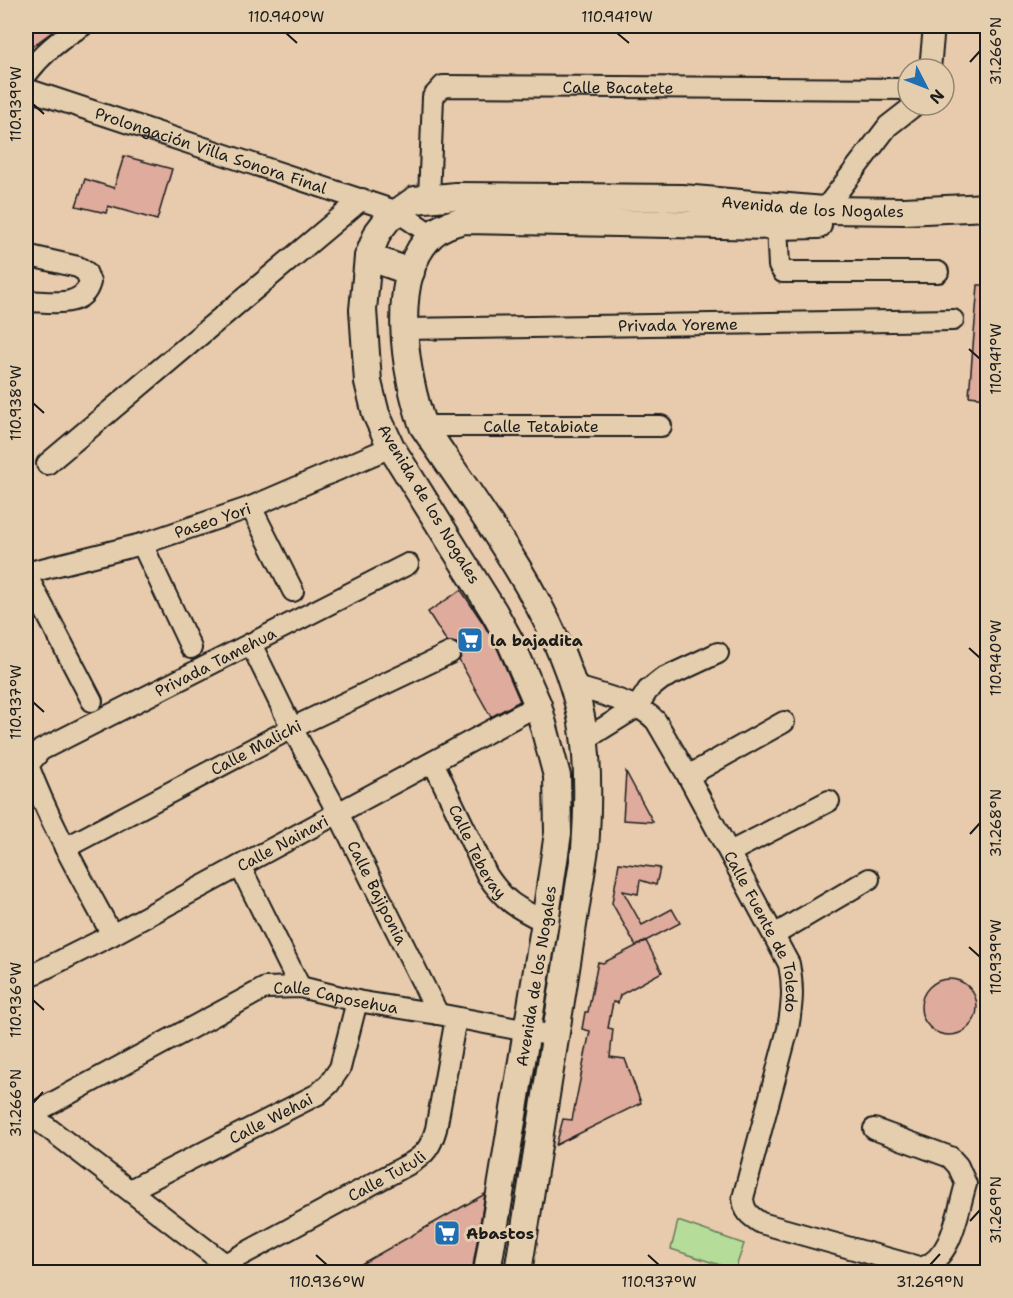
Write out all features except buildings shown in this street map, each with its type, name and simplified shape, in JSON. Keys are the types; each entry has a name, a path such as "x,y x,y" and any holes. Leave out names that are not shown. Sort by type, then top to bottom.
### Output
{"main road":[{"name":"Avenida de los Nogales","path":"487,1272 558,833 557,776 538,705 510,643 494,612 391,447 376,414 368,382 363,310 368,257 378,232 398,212 415,200 429,198 487,196 682,198 824,210 904,211 987,207"},
{"name":"Avenida de los Nogales","path":"518,1272 585,849 588,812 582,718 574,686 534,596 423,426 413,400 408,374 404,313 415,257 432,235 450,224 482,219 777,226 987,224"},
{"path":"368,257 411,272"}],"street":[{"path":"26,75 36,62 70,32 82,26"},
{"path":"931,57 934,26"},
{"name":"Calle Bacatete","path":"429,198 433,97 443,86 896,89"},
{"name":"Prolongación Villa Sonora Final","path":"26,89 398,212 432,235"},
{"path":"824,210 888,126 900,117"},
{"path":"47,464 362,200"},
{"path":"777,226 779,267 783,272 938,272"},
{"path":"26,255 78,267 86,272 90,282 85,295 77,300 68,302 26,301"},
{"name":"Privada Yoreme","path":"404,329 953,320"},
{"name":"Calle Tetabiate","path":"423,426 661,426"},
{"name":"Paseo Yori","path":"26,574 142,544 251,507 391,447"},
{"path":"251,507 293,591"},
{"path":"142,544 191,648"},
{"name":"Privada Tamehua","path":"65,848 28,765 41,750 408,564"},
{"path":"26,574 92,701"},
{"name":"Calle Bajiponia","path":"251,644 292,728 447,1016"},
{"name":"Calle Malichi","path":"65,848 292,728 450,653"},
{"path":"584,740 637,707 648,690 662,679 718,653"},
{"name":"Calle Fuente de Toledo","path":"574,686 637,707 651,715 656,721 730,852 789,964 793,984 792,1006 788,1029 743,1198 749,1216 761,1223 922,1268 932,1264 946,1250 966,1184 964,1175 950,1157 874,1129"},
{"name":"Calle Nainari","path":"26,978 112,935 538,705"},
{"path":"688,776 784,722"},
{"name":"Calle Teberay","path":"433,762 487,875 503,898 545,922"},
{"path":"730,852 829,801"},
{"path":"65,848 112,935"},
{"path":"240,866 300,987"},
{"path":"774,934 869,879"},
{"name":"Calle Caposehua","path":"28,1113 265,987 300,987 357,1001 554,1036"},
{"name":"Calle Wehai","path":"130,1190 318,1094 329,1084 340,1068 357,1001"},
{"name":"Calle Tutuli","path":"228,1268 411,1163 427,1151 436,1129 447,1016"},
{"path":"28,1113 228,1268"}],"green space":[{"path":"678,1221 744,1244 735,1270 671,1249"}],"place":[{"name":"la bajadita","path":"470,640"},
{"name":"Abastos","path":"447,1233"}]}
